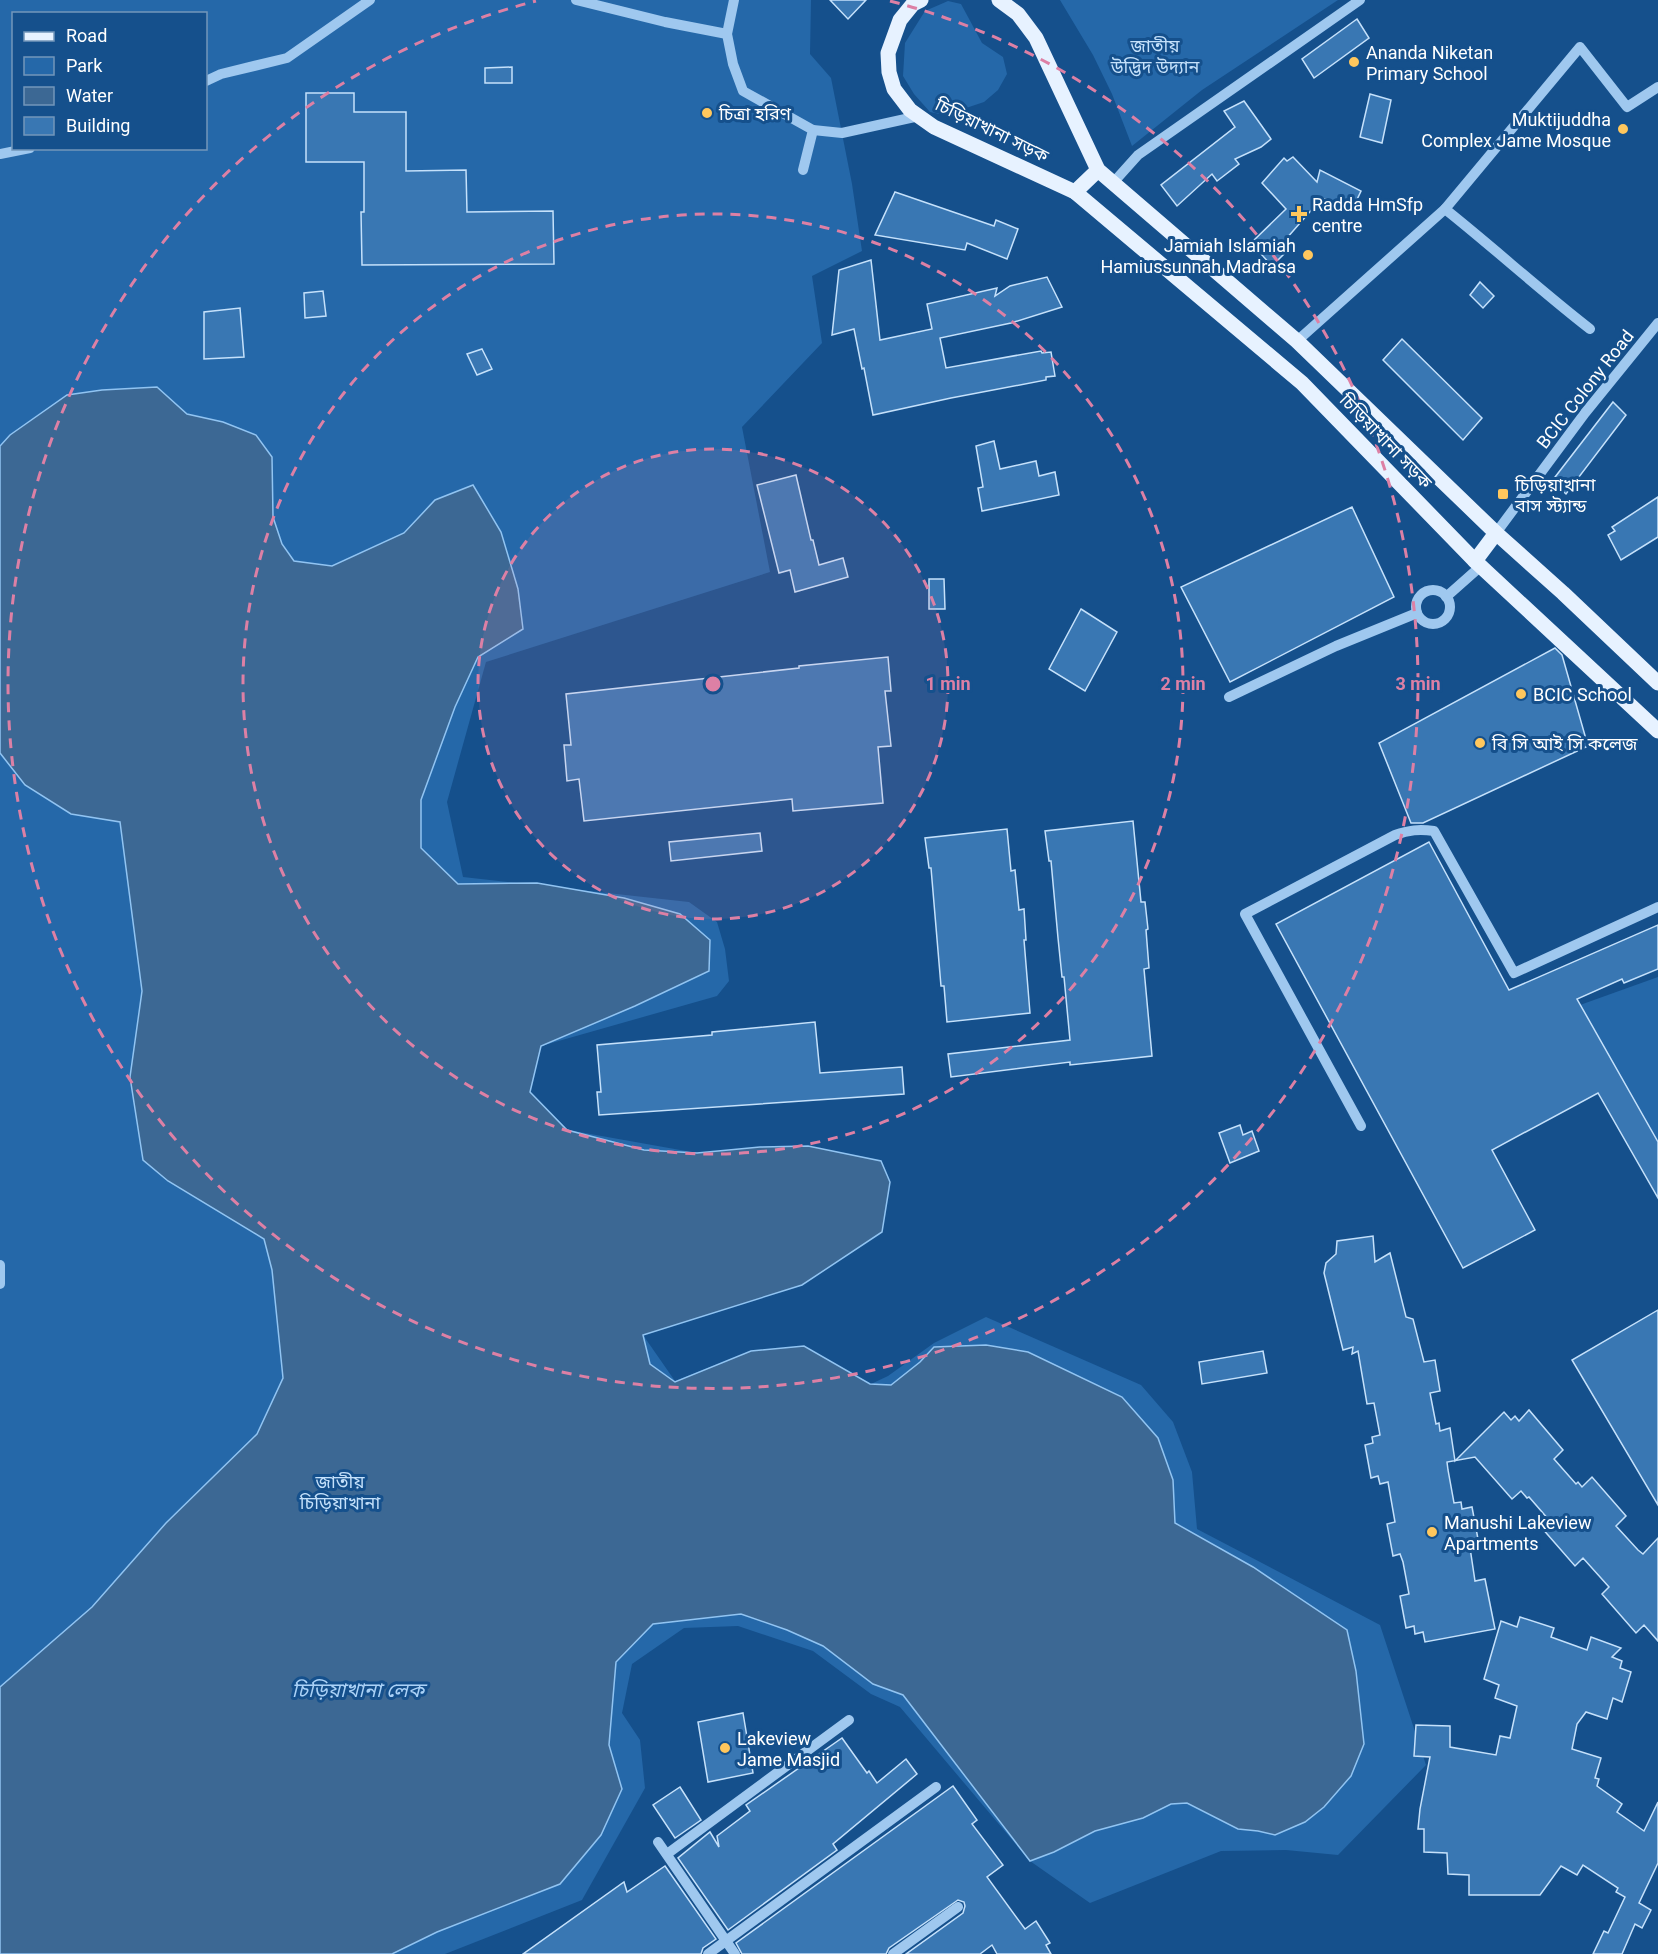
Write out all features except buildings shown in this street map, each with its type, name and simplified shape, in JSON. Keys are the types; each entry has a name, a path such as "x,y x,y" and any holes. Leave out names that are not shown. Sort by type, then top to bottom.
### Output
{"main road":[{"name":"চিড়িয়াখানা সড়ক","path":"921,0 913,4 900,20 888,53 889,72 894,89 910,110 934,127 1075,192 1302,383 1478,563 1658,731"},
{"name":"চিড়িয়াখানা সড়ক","path":"999,0 1018,14 1036,38 1098,170 1297,341 1496,533 1658,683"},
{"path":"1075,192 1098,170"},
{"path":"1478,563 1496,533"}],"street":[{"path":"207,81 221,74 287,58 370,0"},
{"path":"576,0 665,22 727,34"},
{"path":"734,0 727,34 743,91 813,130 842,133 919,116"},
{"path":"1112,184 1138,156 1360,0"},
{"path":"1297,341 1445,208 1580,47 1627,107 1658,87"},
{"path":"803,171 813,130"},
{"path":"0,153 18,150"},
{"path":"1445,208 1494,248 1534,285 1590,329"},
{"name":"BCIC Colony Road","path":"1496,533 1585,413 1658,323"},
{"path":"1446,597 1478,563"},
{"path":"1438,591 1446,597 1449,602 1449,612 1442,621 1431,623 1417,614 1416,602 1422,593 1438,591"},
{"path":"1229,697 1336,646 1417,614"},
{"path":"1361,1126 1245,914 1395,835 1408,830 1422,829 1434,831 1514,973 1658,907"},
{"path":"0,1265 0,1284"},
{"path":"667,1854 849,1720"},
{"path":"708,1954 936,1787"},
{"path":"658,1842 735,1954"},
{"path":"893,1954 958,1906"}],"green space":[{"name":"চিড়িয়াখানা লেক","path":"0,0 811,0 810,54 831,78 852,184 862,251 812,276 822,343 742,427 770,572 486,662 447,802 463,877 689,902 717,922 725,949 729,981 717,996 541,1046 530,1092 568,1130 697,1153 808,1146 881,1161 882,1232 802,1285 643,1335 675,1381 751,1351 804,1346 871,1384 888,1376 934,1343 986,1317 1141,1385 1173,1422 1192,1472 1197,1529 1380,1625 1426,1765 1338,1855 1286,1850 1221,1851 1090,1903 1030,1861 900,1707 871,1694 813,1651 738,1626 684,1628 632,1664 622,1713 640,1740 645,1788 582,1900 445,1954 0,1954"},
{"name":"জাতীয় উদ্ভিদ উদ্যান","path":"1060,0 1338,0 1202,90 1132,146 1112,94 1093,55"},
{"path":"948,1 961,4 982,43 1003,57 1007,74 998,90 984,102 945,115 930,112 914,94 903,76 905,43 925,11"},
{"path":"1658,977 1658,1142 1580,1005"}],"water":[{"name":"চিড়িয়াখানা লেক","path":"157,387 187,414 223,422 256,435 272,457 273,517 282,544 294,561 332,566 404,533 435,500 473,485 501,532 518,589 523,629 478,657 455,707 421,800 421,848 458,884 537,883 624,898 680,914 710,940 709,971 541,1046 530,1092 567,1130 644,1150 697,1153 760,1147 808,1146 881,1161 890,1182 882,1232 802,1285 643,1335 650,1364 675,1382 751,1351 804,1346 870,1384 891,1385 920,1362 934,1347 986,1345 1028,1352 1122,1397 1158,1438 1173,1480 1175,1523 1253,1567 1347,1630 1356,1671 1364,1744 1351,1776 1324,1807 1305,1822 1275,1835 1238,1829 1187,1803 1171,1804 1143,1818 1095,1831 1054,1852 1030,1861 903,1695 873,1684 823,1646 787,1630 741,1614 653,1624 616,1662 609,1745 622,1789 601,1835 560,1884 437,1932 392,1954 0,1954 0,1687 92,1607 166,1523 257,1434 283,1378 272,1270 264,1239 168,1181 143,1160 130,1077 142,991 120,822 71,814 25,785 0,753 0,446 10,435 67,395 102,390"}],"place":[{"name":"Ananda Niketan Primary School","path":"1354,62"},
{"name":"চিত্রা হরিণ","path":"707,113"},
{"name":"Muktijuddha Complex Jame Mosque","path":"1623,129"},
{"name":"Radda HmSfp centre","path":"1299,214"},
{"name":"Jamiah Islamiah Hamiussunnah Madrasa","path":"1308,255"},
{"name":"চিড়িয়াখানা বাস স্ট্যান্ড","path":"1503,494"},
{"name":"BCIC School","path":"1521,694"},
{"name":"বি সি আই সি কলেজ","path":"1480,743"},
{"name":"Manushi Lakeview Apartments","path":"1432,1532"},
{"name":"Lakeview Jame Masjid","path":"725,1748"}],"park label":[{"name":"জাতীয় চিড়িয়াখানা","path":"340,1491"}]}
